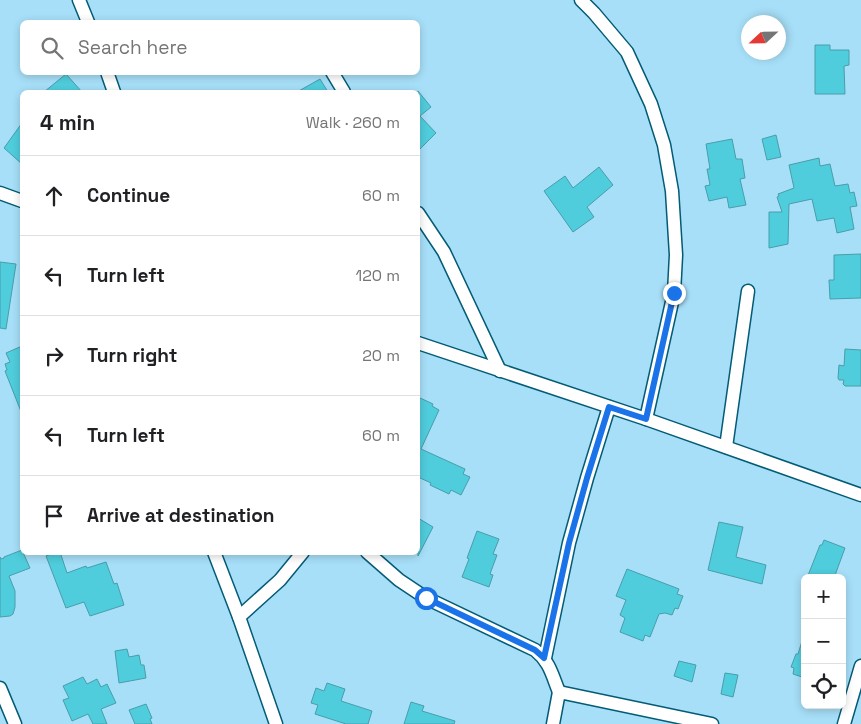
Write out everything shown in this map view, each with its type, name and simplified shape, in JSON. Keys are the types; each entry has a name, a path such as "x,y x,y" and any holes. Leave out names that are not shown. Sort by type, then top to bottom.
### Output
{"street":[{"path":"79,0 87,20"},
{"path":"581,0 626,52 651,104 664,145 672,191 676,255 674,293 646,419"},
{"path":"108,75 113,90"},
{"path":"334,75 343,90"},
{"path":"0,193 20,200"},
{"path":"420,216 444,252 500,371"},
{"path":"726,447 748,291"},
{"path":"420,344 646,419 861,495"},
{"path":"544,658 569,543 609,407"},
{"path":"215,555 276,724"},
{"path":"239,617 280,580 301,555"},
{"path":"370,555 399,580 426,598 535,650 544,658 559,692 553,724"},
{"path":"844,724 861,666"},
{"path":"0,688 15,724"},
{"path":"559,692 712,724"}],"building":[{"path":"815,45 830,45 830,50 849,50 849,65 844,66 845,94 815,94"},
{"path":"67,75 80,90 46,90"},
{"path":"320,79 327,90 301,90"},
{"path":"420,93 431,107 420,116"},
{"path":"420,116 436,133 420,149"},
{"path":"20,126 20,162 4,148"},
{"path":"776,135 781,157 767,160 762,139"},
{"path":"732,139 736,159 742,159 745,178 740,179 746,205 729,208 727,197 709,201 705,186 710,185 707,169 710,169 706,144"},
{"path":"819,158 820,166 830,164 835,186 848,184 850,193 854,192 857,206 850,207 854,229 837,233 834,218 817,221 812,199 789,204 788,244 769,248 769,212 782,212 777,197 779,196 778,194 794,188 789,165"},
{"path":"599,167 613,185 587,207 594,217 573,232 544,191 565,176 573,188"},
{"path":"861,254 861,298 830,299 829,280 834,280 834,255"},
{"path":"0,262 16,264 6,329 0,328"},
{"path":"20,347 20,409 5,371 7,370 5,364 10,362 6,353"},
{"path":"845,349 861,350 861,386 845,386 843,384 844,380 839,380 838,378 839,365 844,366"},
{"path":"420,398 433,404 432,406 439,410 421,449 465,469 463,474 470,477 461,495 451,490 449,494 430,485 431,483 420,478"},
{"path":"420,519 433,527 420,552"},
{"path":"719,522 743,527 736,557 766,565 762,584 708,570"},
{"path":"477,531 499,539 493,554 497,555 490,574 493,575 489,587 462,577"},
{"path":"824,540 845,548 835,574 809,574 820,545 822,545"},
{"path":"20,551 20,555 24,555 30,568 9,576 15,591 15,607 13,614 10,616 0,617 0,557 1,559"},
{"path":"61,555 67,573 86,566 87,568 106,562 114,584 117,583 124,605 90,616 84,602 66,608 46,556"},
{"path":"627,569 679,589 677,594 683,596 678,609 675,608 672,615 659,614 650,637 645,635 643,641 620,632 625,618 620,615 626,600 616,596"},
{"path":"801,644 801,677 793,674 794,668 791,667 796,654 798,654"},
{"path":"127,649 129,657 139,655 141,665 144,665 146,678 119,683 115,651"},
{"path":"679,661 696,665 692,682 674,676"},
{"path":"725,673 738,675 733,697 721,694"},
{"path":"83,677 87,684 97,679 101,687 107,684 116,703 101,709 107,724 93,724 88,714 72,721 63,700 69,698 63,686"},
{"path":"327,683 345,689 341,701 372,711 368,724 346,724 315,714 318,705 311,703 316,688 324,691"},
{"path":"411,702 424,706 422,711 455,721 454,724 404,724"},
{"path":"146,704 152,718 150,719 152,724 135,724 129,710"}],"route":[{"path":"426,598 535,650 544,658 569,543 609,407 646,419 674,293"}]}
